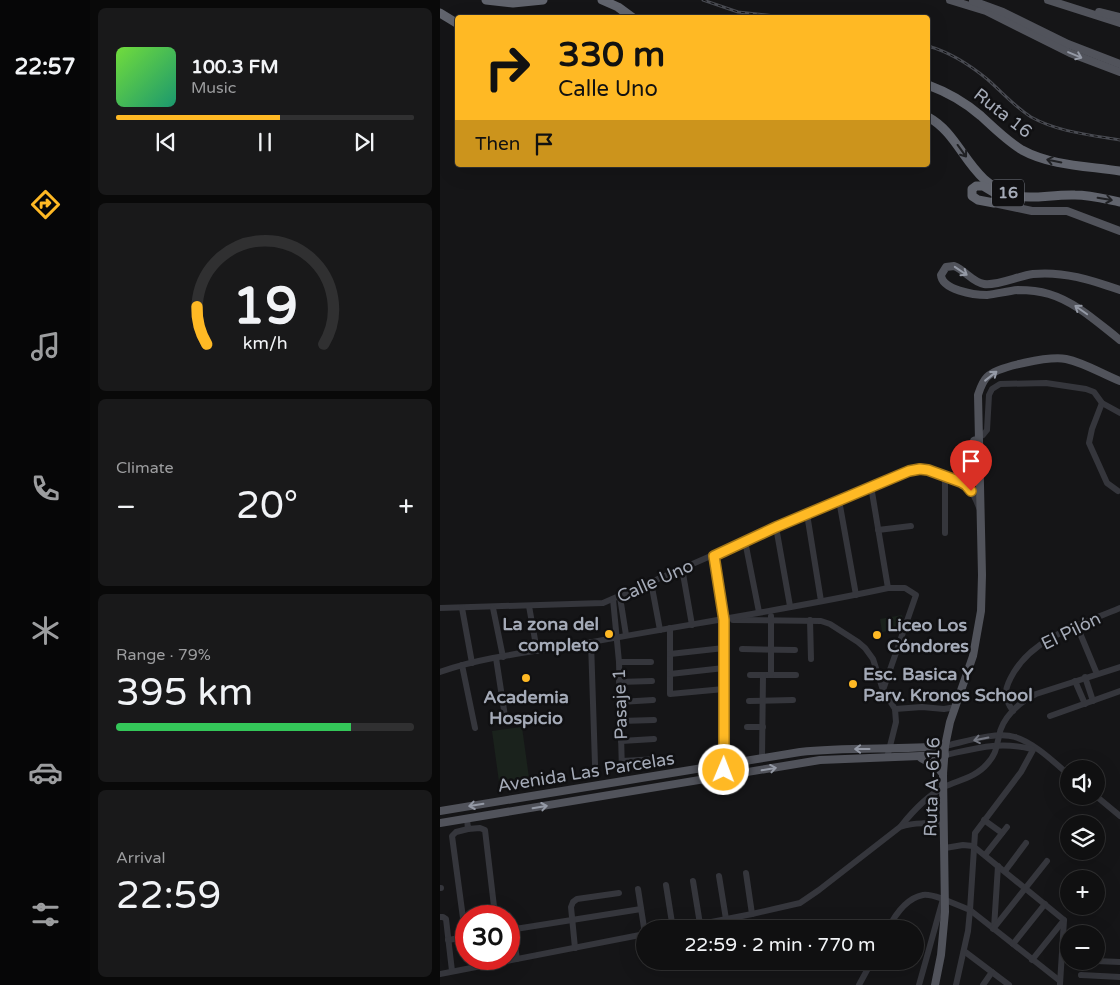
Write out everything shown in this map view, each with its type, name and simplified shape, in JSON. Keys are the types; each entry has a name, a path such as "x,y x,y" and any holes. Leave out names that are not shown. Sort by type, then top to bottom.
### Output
{"highway":[{"path":"486,0 522,3 543,0"},
{"path":"602,0 618,7 629,15"},
{"path":"440,13 455,22"},
{"name":"Ruta 16","path":"930,86 948,93 964,103 1007,139 1032,155 1052,161 1120,171"},
{"name":"16","path":"930,118 948,132 975,169 992,185 1020,198 1074,195 1120,202"},
{"path":"994,203 975,199 972,196 973,188 980,186 1000,194 1020,198"}],"main road":[{"path":"950,0 986,11 1070,53 1120,72"},
{"path":"970,0 1004,12 1068,44 1120,64"},
{"path":"1050,0 1119,18"},
{"path":"994,203 1032,211 1067,211 1120,231"},
{"path":"1120,290 1087,279 1063,274 1033,274 988,284 976,281 954,266 946,267 941,275 942,281 947,286 979,294 1027,290 1056,296 1078,308 1120,340"},
{"name":"Ruta A-616","path":"935,985 944,935 945,848 943,774 945,746 973,656 978,632 982,576 976,438 978,395 982,385 995,371 1043,359 1054,358 1076,361 1120,381"},
{"path":"948,477 962,477 968,472 976,438"},
{"name":"Avenida Las Parcelas","path":"440,811 812,750 945,746"},
{"name":"Avenida Las Parcelas","path":"440,823 820,760 945,755"},
{"path":"920,757 928,761 943,774"}],"street":[{"path":"976,438 983,435 987,430 989,395 992,389 1000,384 1046,383 1086,389 1094,392 1102,403 1120,413"},
{"path":"1102,403 1089,443 1107,483 1118,491"},
{"name":"Calle Uno","path":"440,608 596,604 616,598 682,568 714,556 871,486 909,471 920,469 948,477 966,485 971,491 980,513"},
{"path":"945,532 948,477"},
{"path":"871,486 888,588"},
{"path":"839,500 856,595"},
{"path":"807,514 821,601"},
{"path":"878,530 911,526"},
{"path":"776,527 790,606"},
{"path":"746,541 759,612"},
{"path":"714,556 724,620 725,764 722,777"},
{"path":"682,568 692,625"},
{"path":"651,582 660,630"},
{"path":"440,672 496,658 724,620 888,588 905,588 916,595 882,690"},
{"path":"616,598 626,635"},
{"name":"Pasaje 1","path":"616,598 622,771"},
{"path":"529,606 537,651"},
{"path":"462,608 472,663"},
{"path":"494,608 503,657"},
{"name":"El Pilón","path":"1013,711 1009,705 1005,690 1026,655 1038,645 1076,626 1120,608"},
{"path":"759,612 782,620 810,620 830,624 865,648 872,659 882,690 896,709 896,722 886,758"},
{"path":"724,620 772,618"},
{"path":"771,675 772,618"},
{"path":"810,620 811,659"},
{"path":"1076,626 1097,674"},
{"path":"670,628 670,694 724,689"},
{"path":"591,642 595,764"},
{"path":"670,654 724,648"},
{"path":"742,649 794,650"},
{"path":"496,658 506,723"},
{"path":"619,662 651,662"},
{"path":"462,665 475,728"},
{"path":"721,920 800,903 900,827 922,804 944,787 963,780 981,770 996,752 999,736 1004,724 1013,711 1036,694 1120,667"},
{"path":"670,674 724,668"},
{"path":"750,675 796,675"},
{"path":"762,758 763,675"},
{"path":"1085,678 1093,701"},
{"path":"620,682 652,681"},
{"path":"1075,681 1085,704"},
{"path":"1050,716 1120,691"},
{"path":"620,702 654,700"},
{"path":"749,701 793,700"},
{"path":"896,709 956,707"},
{"path":"621,721 654,720"},
{"path":"746,727 763,726"},
{"path":"945,746 999,736 1017,738 1060,768"},
{"path":"621,741 654,739"},
{"path":"945,755 998,745 1014,745 1037,751"},
{"path":"956,985 968,931 975,833 1037,751"},
{"path":"622,761 658,759"},
{"path":"1105,804 1120,816"},
{"path":"467,819 468,829"},
{"path":"984,820 1002,833"},
{"path":"900,827 924,823 944,825"},
{"path":"985,855 1007,827"},
{"path":"461,905 452,836 456,832 480,828 485,830 494,905"},
{"path":"1004,871 1026,843"},
{"path":"945,848 963,845 973,846 1064,920"},
{"path":"994,929 1047,861"},
{"path":"994,929 998,866"},
{"path":"746,873 752,914"},
{"path":"719,876 726,919"},
{"path":"693,881 699,920"},
{"path":"666,884 672,920"},
{"path":"638,889 643,920"},
{"path":"575,948 570,907 576,900 619,893"},
{"path":"894,920 905,905 916,898 925,895 944,899 959,907 970,910 1060,983"},
{"path":"919,985 944,899"},
{"path":"1013,944 1045,904"},
{"path":"520,929 641,909"},
{"path":"440,917 446,919 452,972"},
{"path":"1032,960 1064,920"},
{"path":"1060,983 1064,920"},
{"path":"520,958 636,936"},
{"path":"448,940 455,939"},
{"path":"964,951 1009,985"},
{"path":"1105,961 1120,962"},
{"path":"440,974 462,970"},
{"path":"859,985 867,970"},
{"path":"983,985 992,972"},
{"path":"1081,974 1120,976"}],"shaded area":[{"path":"902,615 905,628 882,632 880,619"},
{"path":"522,727 530,785 500,789 492,731"}],"railway":[{"path":"703,0 738,12 766,15"},
{"path":"930,47 951,55 974,69 1019,109 1041,122 1074,132 1120,140"}],"place":[{"name":"La zona del completo","path":"609,634"},
{"name":"Liceo Los Cóndores","path":"877,635"},
{"name":"Academia Hospicio","path":"526,678"},
{"name":"Esc. Basica Y Parv. Kronos School","path":"853,684"}],"route":[{"path":"724,770 724,614 714,556 776,527 909,471 928,470 961,482 971,491"}]}
